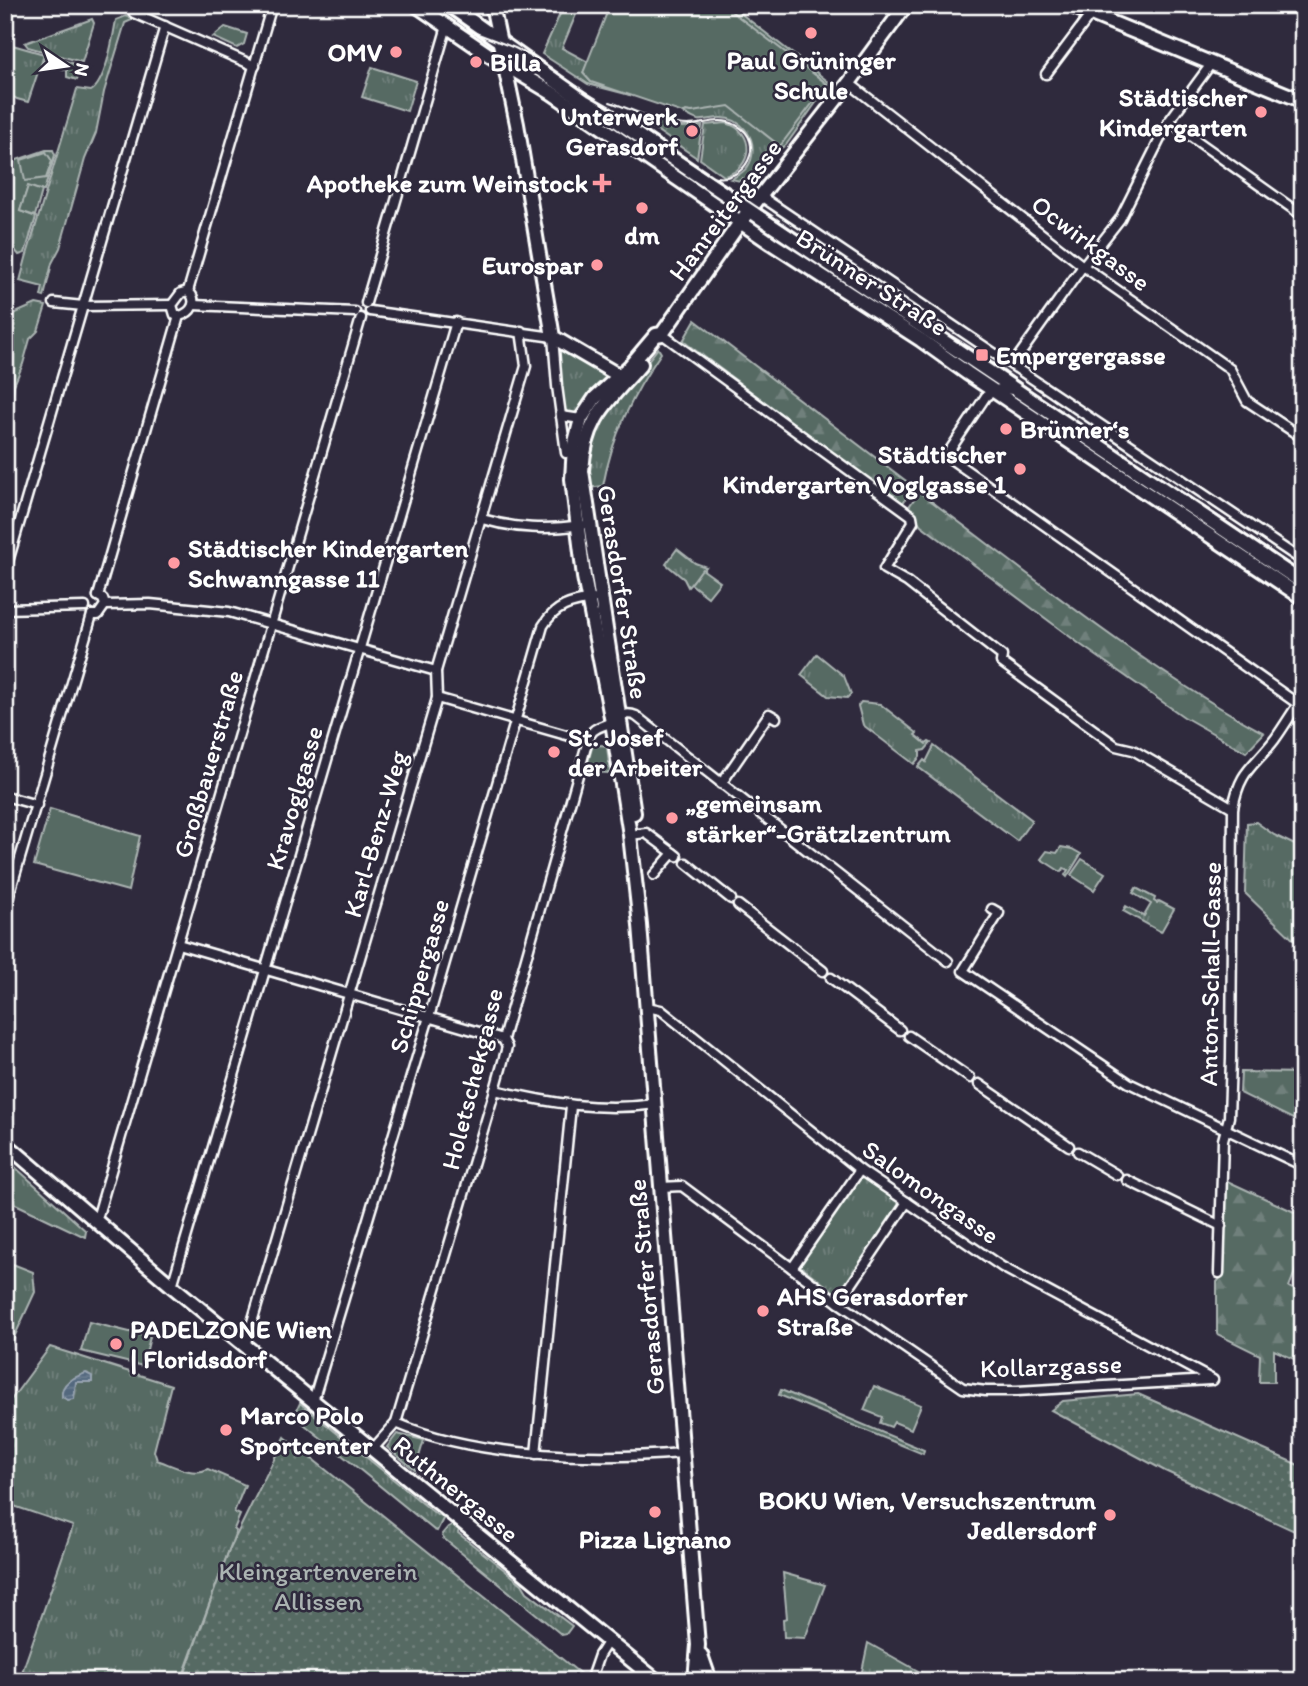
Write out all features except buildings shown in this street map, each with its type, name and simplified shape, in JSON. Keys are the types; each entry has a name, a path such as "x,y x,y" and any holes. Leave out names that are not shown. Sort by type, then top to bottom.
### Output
{"main road":[{"name":"Brünner Straße","path":"416,5 489,55 1018,391 1303,583"},
{"name":"Brünner Straße","path":"449,5 746,216 798,261 921,340 1303,598"},
{"path":"492,5 505,64 553,337 618,375"},
{"name":"Hanreitergasse","path":"618,375 629,367 656,335 662,334 746,216 906,5"},
{"path":"1069,5 1303,101"},
{"name":"Gerasdorfer Straße","path":"586,422 603,408 644,362 662,338 662,334"},
{"name":"Gerasdorfer Straße","path":"618,375 595,398 574,446 572,479 584,525 633,835 698,1645 695,1681"},
{"name":"Ruthnergasse","path":"5,1143 95,1223 657,1680"},
{"name":"Gerasdorfer Straße","path":"698,1645 706,1676 710,1681"}],"street":[{"path":"188,291 271,5"},
{"path":"134,13 255,66"},
{"path":"1046,74 1091,14"},
{"path":"5,572 165,26"},
{"path":"194,305 366,316 447,26"},
{"path":"1013,365 1120,219 1169,121 1211,64"},
{"name":"Ocwirkgasse","path":"849,83 1083,266 1230,369 1247,401 1303,438"},
{"path":"1169,121 1303,216"},
{"name":"Brünner Straße","path":"762,197 1303,561"},
{"path":"172,305 181,293 188,291"},
{"path":"179,316 189,312 194,305 194,299 188,291"},
{"path":"54,303 83,306 172,305"},
{"path":"172,305 175,315 179,316"},
{"path":"368,307 553,337 566,453"},
{"name":"Großbauerstraße","path":"95,1223 178,944 358,315"},
{"path":"98,596 179,316"},
{"name":"Kravoglgasse","path":"172,1286 456,323"},
{"name":"Karl-Benz-Weg","path":"245,1346 437,698 436,671 526,366 521,331"},
{"path":"662,334 912,516 913,522 884,569 907,582 1002,656 1001,662 1116,746 1133,750 1233,808"},
{"path":"1018,391 993,391 979,406 949,454 952,460 1300,701"},
{"path":"561,416 586,422"},
{"path":"482,519 520,528 584,525"},
{"path":"98,596 103,599 105,605 99,615 88,613 85,607 90,598 98,596"},
{"name":"Schippergasse","path":"313,1401 543,626 548,618 564,605 595,598"},
{"path":"105,605 150,604 229,612 436,671"},
{"path":"5,609 85,607"},
{"path":"5,909 92,615"},
{"path":"437,698 587,741 597,728 629,713 636,716 948,961"},
{"name":"Anton-Schall-Gasse","path":"1219,1273 1223,1140 1229,1117 1231,1059 1233,808 1237,788 1244,774 1274,740 1300,701"},
{"path":"721,784 769,714 776,718"},
{"name":"Holetschekgasse","path":"372,1450 396,1423 495,1090 507,1047 503,1038 587,741"},
{"path":"5,796 37,805"},
{"path":"633,835 646,834 675,855 654,875"},
{"path":"685,863 730,899"},
{"path":"738,905 823,971"},
{"path":"992,909 999,914 962,971 1129,1083 1303,1166"},
{"path":"178,944 503,1038"},
{"path":"831,978 900,1030"},
{"name":"Salomongasse","path":"647,1007 662,1010 860,1170 1002,1267 1213,1380"},
{"path":"909,1036 970,1078"},
{"path":"979,1084 1069,1146"},
{"path":"495,1090 571,1106 635,1107 656,1104"},
{"path":"536,1454 571,1106"},
{"path":"1078,1152 1117,1175"},
{"path":"792,1269 860,1170"},
{"path":"1127,1180 1222,1226"},
{"name":"Kollarzgasse","path":"661,1187 682,1186 839,1303 962,1388 1017,1391 1213,1380"},
{"path":"839,1303 907,1202"},
{"path":"396,1423 452,1440 536,1454 608,1457 682,1453"},
{"path":"590,1681 599,1655 608,1642"}],"green space":[{"path":"564,5 580,5 562,48 588,62 583,73 591,82 630,95 588,84 542,54"},
{"path":"610,5 723,5 827,84 780,146 729,106 683,113 591,82 583,73"},
{"path":"735,9 830,83 786,145 775,152 756,179 742,178 740,181 731,179 749,164 753,149 745,129 728,119 698,120 683,113 827,84 732,13"},
{"path":"126,16 134,19 125,23 104,92 96,133 85,159 60,248 52,263 44,297 41,296 43,287 20,281 26,258 77,89 91,91 96,86 108,58 116,20"},
{"path":"92,19 94,23 82,62 28,47 25,43"},
{"path":"225,27 247,34 244,44 237,48 213,37"},
{"path":"9,44 44,54 41,65 43,69 38,72 28,102 5,92 5,47"},
{"path":"46,55 81,66 77,80 67,77 67,70 50,65 45,67 43,64"},
{"path":"372,67 416,81 407,111 362,97"},
{"path":"635,113 680,127 702,126 697,158 640,119"},
{"path":"726,123 743,134 748,150 741,166 724,176 700,159 705,125"},
{"path":"53,150 55,155 44,191 28,187 20,211 36,217 25,253 19,255 5,238 5,164"},
{"path":"46,152 52,161 46,178 25,181 21,160"},
{"path":"28,186 42,191 35,216 20,211"},
{"path":"776,209 972,342 774,212"},
{"path":"36,304 46,306 38,331 30,339 5,419 5,328 9,316"},
{"path":"695,320 914,487 902,504 683,341"},
{"path":"567,348 606,374 606,383 593,401 573,414 565,413 561,408 558,352"},
{"path":"658,348 661,353 641,384 618,433 603,486 588,488 588,437"},
{"path":"1055,397 1303,563 1303,567 1054,400"},
{"path":"919,492 1130,649 1218,707 1264,733 1246,752 1184,717 1081,645 921,525 908,508"},
{"path":"677,549 695,563 706,567 688,587 684,579 666,564"},
{"path":"702,569 720,582 708,597 691,584"},
{"path":"817,654 844,676 851,694 847,698 828,696 801,675"},
{"path":"861,702 880,704 917,733 915,735 926,744 931,743 925,750 920,751 920,757 914,764 863,725 858,706"},
{"path":"593,744 607,746 610,773 586,770"},
{"path":"934,746 1032,820 1017,841 918,767 924,760 926,762"},
{"path":"50,809 140,836 128,891 34,865"},
{"path":"1256,822 1274,835 1303,849 1303,949 1245,893 1247,823"},
{"path":"1061,847 1081,854 1067,877 1065,875 1068,870 1064,868 1061,872 1041,859 1047,851 1057,853"},
{"path":"1082,859 1105,873 1094,890 1071,875"},
{"path":"1136,888 1155,898 1157,903 1159,901 1174,909 1161,932 1123,911 1126,906 1144,916 1151,904 1133,893"},
{"path":"1241,1072 1303,1073 1303,1124 1240,1093"},
{"path":"5,1158 86,1231 85,1237 5,1199"},
{"path":"862,1175 903,1204 841,1295 799,1265"},
{"path":"1225,1180 1303,1216 1303,1252 1289,1287 1303,1294 1303,1363 1274,1350 1274,1382 1259,1382 1260,1355 1217,1334 1217,1282 1224,1274"},
{"path":"5,1261 33,1272 35,1292 5,1357"},
{"name":"PADELZONE Wien | Floridsdorf","path":"89,1322 150,1337 143,1366 81,1351"},
{"path":"50,1347 171,1385 154,1451 157,1460 189,1471 208,1469 245,1485 234,1512 240,1515 234,1529 236,1531 181,1681 19,1681 73,1526 5,1503 5,1408"},
{"path":"874,1386 921,1405 911,1429 894,1422 891,1427 880,1423 882,1417 864,1410"},
{"path":"781,1390 924,1450 923,1454 779,1395"},
{"path":"1138,1394 1303,1467 1303,1535 1165,1471 1051,1410 1063,1401"},
{"path":"300,1403 437,1515 442,1512 444,1517 437,1531 294,1416"},
{"path":"397,1434 424,1440 415,1470 387,1447"},
{"name":"Kleingartenverein Allissen","path":"285,1437 582,1675 580,1681 182,1681 229,1550"},
{"path":"454,1524 460,1527 458,1533 522,1584 527,1592 572,1626 566,1634 562,1635 443,1538 442,1534"},
{"path":"783,1573 825,1585 805,1638 784,1637 783,1619 787,1618"},
{"path":"868,1643 936,1681 860,1681"}],"water":[{"path":"86,1373 92,1376 92,1382 76,1382 74,1399 62,1397 66,1384"}],"tram line":[{"path":"430,5 465,29 538,60 904,306 982,355 1303,573"},
{"path":"610,102 668,123 688,125 724,121 736,125 745,132 750,141 748,160 734,174 711,176"}],"place":[{"name":"Paul Grüninger Schule","path":"811,33"},
{"name":"OMV","path":"396,52"},
{"name":"Billa","path":"476,62"},
{"name":"Städtischer Kindergarten","path":"1261,112"},
{"name":"Unterwerk Gerasdorf","path":"692,131"},
{"name":"Apotheke zum Weinstock","path":"602,183"},
{"name":"dm","path":"642,208"},
{"name":"Eurospar","path":"597,265"},
{"name":"Empergergasse","path":"982,355"},
{"name":"Brünner‘s","path":"1006,429"},
{"name":"Städtischer Kindergarten Voglgasse 1","path":"1020,469"},
{"name":"Städtischer Kindergarten Schwanngasse 11","path":"174,563"},
{"name":"St. Josef der Arbeiter","path":"554,752"},
{"name":"„gemeinsam stärker“-Grätzlzentrum","path":"672,818"},
{"name":"AHS Gerasdorfer Straße","path":"763,1311"},
{"name":"PADELZONE Wien | Floridsdorf","path":"116,1344"},
{"name":"Marco Polo Sportcenter","path":"226,1430"},
{"name":"Pizza Lignano","path":"655,1512"},
{"name":"BOKU Wien, Versuchszentrum Jedlersdorf","path":"1110,1515"}]}
